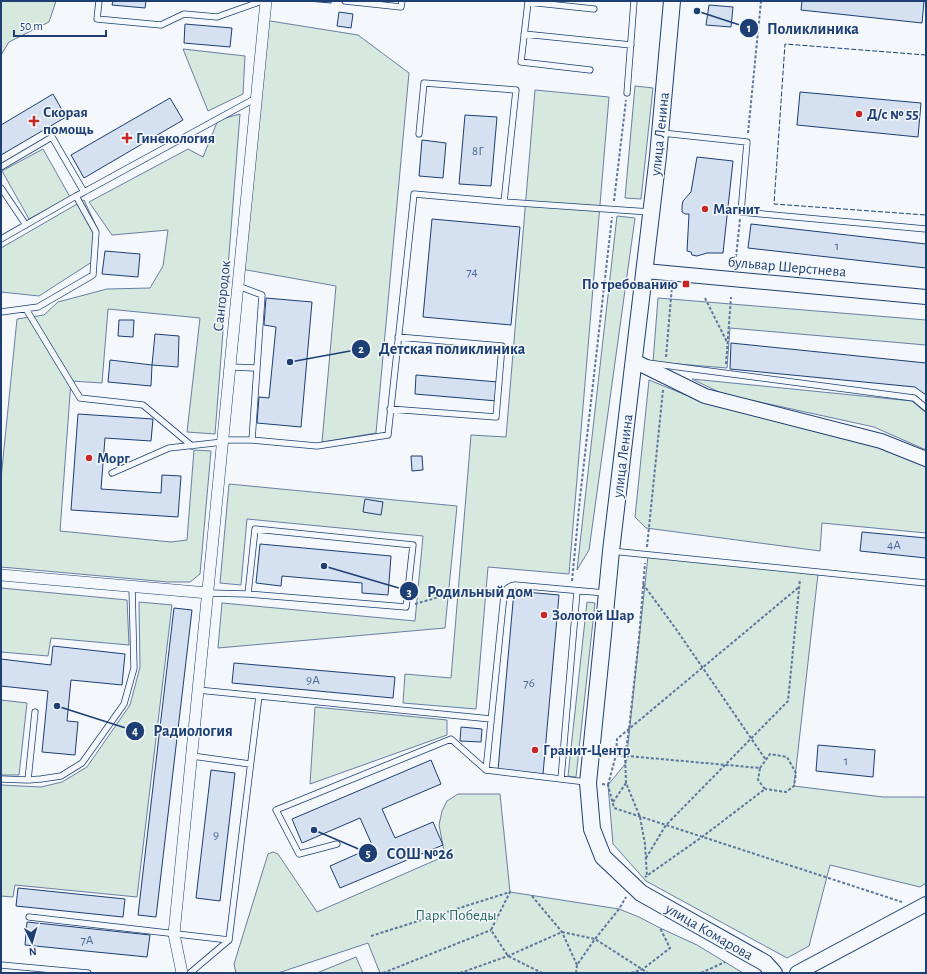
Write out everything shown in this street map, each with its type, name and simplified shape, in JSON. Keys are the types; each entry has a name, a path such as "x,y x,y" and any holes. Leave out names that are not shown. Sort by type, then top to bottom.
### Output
{"main road":[{"name":"улица Ленина","path":"641,887 603,857 592,829 588,783 611,551 645,271 660,132 672,1"},
{"name":"улица Комарова","path":"641,887 765,963 774,973"}],"street":[{"name":"Сангородок","path":"182,973 174,934 266,1"},
{"name":"бульвар Шерстнева","path":"645,271 926,297"},
{"path":"634,361 664,370 705,396 880,441 926,459"},
{"path":"1,575 208,593"},
{"path":"797,973 923,906"}],"lane":[{"path":"99,1 98,19 161,25 184,14 217,17 262,1"},
{"path":"345,1 401,7 402,1"},
{"path":"627,93 634,1"},
{"path":"590,70 521,62 528,2 594,9"},
{"path":"524,34 630,45"},
{"path":"419,134 424,83 516,90 504,202"},
{"path":"1,239 76,196 256,98"},
{"path":"660,132 747,142 741,212 926,229"},
{"path":"1,167 52,137 84,192"},
{"path":"1,188 26,225"},
{"path":"112,473 169,448 223,441 252,440 317,446 388,435 414,194 651,212"},
{"path":"1,312 38,307 93,275 96,232 76,196"},
{"path":"238,286 262,295 252,440"},
{"path":"26,309 80,398 143,405 192,446"},
{"path":"390,410 496,417 502,346 398,337"},
{"path":"230,367 256,368"},
{"path":"664,370 726,373 914,398 926,408"},
{"path":"208,593 248,594 406,607 413,545 255,529 248,594"},
{"path":"611,551 926,583"},
{"path":"486,770 504,595 506,589 516,585 608,593"},
{"path":"1,779 28,780 61,776 82,762 124,704 134,668 132,587"},
{"path":"561,779 574,590"},
{"path":"198,690 491,719"},
{"path":"190,973 229,940 258,696"},
{"path":"28,780 35,712"},
{"path":"337,844 299,854 276,810 451,739 486,770 588,783"},
{"path":"192,756 250,764"},
{"path":"29,917 229,940"},
{"path":"1,965 88,973"}],"path":[{"path":"747,142 761,1"},
{"path":"574,590 580,498 627,93"},
{"path":"734,279 741,212"},
{"path":"641,887 647,876 645,844 640,817 626,782 625,756 639,638 673,273"},
{"path":"726,373 730,297"},
{"path":"705,298 728,343"},
{"path":"646,858 666,825 788,701 800,586 800,570"},
{"path":"643,584 703,667 766,760"},
{"path":"800,586 617,739 616,755 608,785 614,808 923,906"},
{"path":"406,607 449,594 506,589"},
{"path":"770,754 787,757 796,773 794,786 786,792 765,789 758,780 760,768 770,754"},
{"path":"616,755 760,768"},
{"path":"613,803 626,782"},
{"path":"588,783 608,785"},
{"path":"576,973 577,965 595,939 619,909 641,887 647,876 702,837 765,789"},
{"path":"371,936 510,892 491,930 383,973"},
{"path":"532,896 562,932 577,965"},
{"path":"631,973 643,970 670,948 660,928"},
{"path":"491,930 508,956 542,973"},
{"path":"460,973 508,956 562,932 595,939 648,973"},
{"path":"701,973 725,962"}],"green space":[{"path":"1,1 56,1 49,22 9,42 1,55"},
{"path":"264,20 358,35 409,73 376,433 322,442 336,286 241,269"},
{"path":"183,49 245,56 243,94 208,111"},
{"path":"635,86 653,88 641,199 625,198"},
{"path":"535,90 609,97 569,574 488,567 476,709 403,703 405,674 451,678 471,435 506,437"},
{"path":"240,114 215,434 187,432 200,318 108,309 102,383 71,381 60,531 171,542 187,540 194,450 211,451 200,574 190,582 168,582 1,567 1,479 17,319 44,315 58,302 107,289 150,288 163,266 168,230 112,235 89,202 188,149 203,157 218,120"},
{"path":"43,149 70,197 29,219 2,171"},
{"path":"84,200 97,228 95,260 39,296 1,292 1,248"},
{"path":"617,216 635,218 589,550 577,570"},
{"path":"658,298 926,320 926,345 730,328 727,368 653,362"},
{"path":"692,379 912,401 926,413 926,450 874,427 723,394"},
{"path":"649,380 703,402 877,444 926,463 926,533 822,523 820,551 646,528 635,517"},
{"path":"229,484 457,506 445,628 218,648 222,603 415,621 423,536 247,519 241,585 220,583"},
{"path":"648,556 818,574 794,786 883,797 926,797 926,883 920,887 830,865 809,946 787,958 646,881 613,844 608,785 626,763"},
{"path":"1,588 127,600 129,645 51,638 48,656 1,652"},
{"path":"139,602 172,605 137,897 15,885 13,897 1,896 1,785 41,787 62,782 87,767 130,705 140,667"},
{"path":"587,602 595,603 576,777 568,776"},
{"path":"1,700 27,703 19,775 1,775"},
{"path":"315,707 447,720 447,735 310,784"},
{"name":"Парк Победы","path":"458,794 500,794 510,892 619,909 697,945 743,973 380,973 368,943 278,973 236,973 234,964 268,854 273,852 278,854 317,912 445,856 439,825 442,811 447,801"},
{"path":"356,957 363,973 317,973"}],"building":[{"path":"113,1 146,1 145,8 112,5"},
{"path":"308,1 332,1 331,3"},
{"path":"802,1 924,1 922,23 801,10"},
{"path":"709,5 733,7 731,27 706,25"},
{"path":"339,12 353,14 351,28 337,26"},
{"path":"185,24 232,28 230,47 184,43"},
{"name":"Д/с № 55","path":"800,92 921,103 918,137 797,125"},
{"name":"Скорая помощь","path":"53,94 66,117 1,155 1,125"},
{"name":"Гинекология","path":"170,98 183,120 84,178 71,155"},
{"path":"465,115 497,117 491,186 459,184"},
{"path":"422,140 446,143 443,178 419,176"},
{"name":"Магнит","path":"697,157 733,161 723,253 707,253 697,256 692,255 691,252 687,251 689,214 682,212 682,206 683,201 691,192"},
{"path":"432,219 520,227 511,325 423,317"},
{"path":"751,224 926,244 926,268 748,248"},
{"path":"105,251 140,254 138,277 102,274"},
{"path":"266,298 312,302 301,427 257,423 259,397 269,398 276,327 264,325"},
{"path":"119,320 134,320 133,337 118,336"},
{"path":"155,334 179,336 178,367 152,365"},
{"path":"731,343 926,363 926,395 915,387 730,369"},
{"path":"110,360 152,365 151,386 108,382"},
{"path":"416,375 498,382 497,401 415,394"},
{"name":"Морг","path":"78,414 153,419 151,441 105,438 101,489 161,493 162,475 181,476 178,517 71,510"},
{"path":"411,456 422,456 423,470 412,471"},
{"path":"365,499 383,502 381,515 363,512"},
{"path":"862,532 926,538 926,558 860,551"},
{"path":"260,544 391,556 388,595 362,593 362,583 282,576 281,586 256,583"},
{"path":"514,591 559,595 543,774 498,770"},
{"path":"174,608 192,610 156,917 138,915"},
{"path":"53,646 125,654 122,685 71,680 67,721 78,722 75,755 42,752 48,691 1,686 1,659 51,665"},
{"path":"234,663 395,677 393,698 232,683"},
{"path":"461,727 482,729 481,742 460,741"},
{"path":"818,745 875,750 873,777 816,771"},
{"path":"431,760 441,784 382,809 395,838 433,822 443,845 340,888 330,866 373,847 360,818 302,843 292,819"},
{"path":"211,770 235,773 220,901 196,898"},
{"path":"18,888 125,899 123,917 16,906"},
{"path":"27,922 150,935 147,957 25,945"}],"fence":[{"path":"926,55 785,44 774,204 926,215"}],"place":[{"name":"Поликлиника","path":"697,11"},
{"name":"Д/с № 55","path":"859,114"},
{"name":"Скорая помощь","path":"34,121"},
{"name":"Гинекология","path":"127,138"},
{"name":"Магнит","path":"705,209"},
{"name":"По требованию","path":"686,284"},
{"name":"Детская поликлиника","path":"290,362"},
{"name":"Морг","path":"89,458"},
{"name":"Родильный дом","path":"324,566"},
{"name":"Золотой Шар","path":"544,615"},
{"name":"Радиология","path":"57,706"},
{"name":"Гранит-Центр","path":"535,750"},
{"name":"СОШ №26","path":"314,830"}]}
